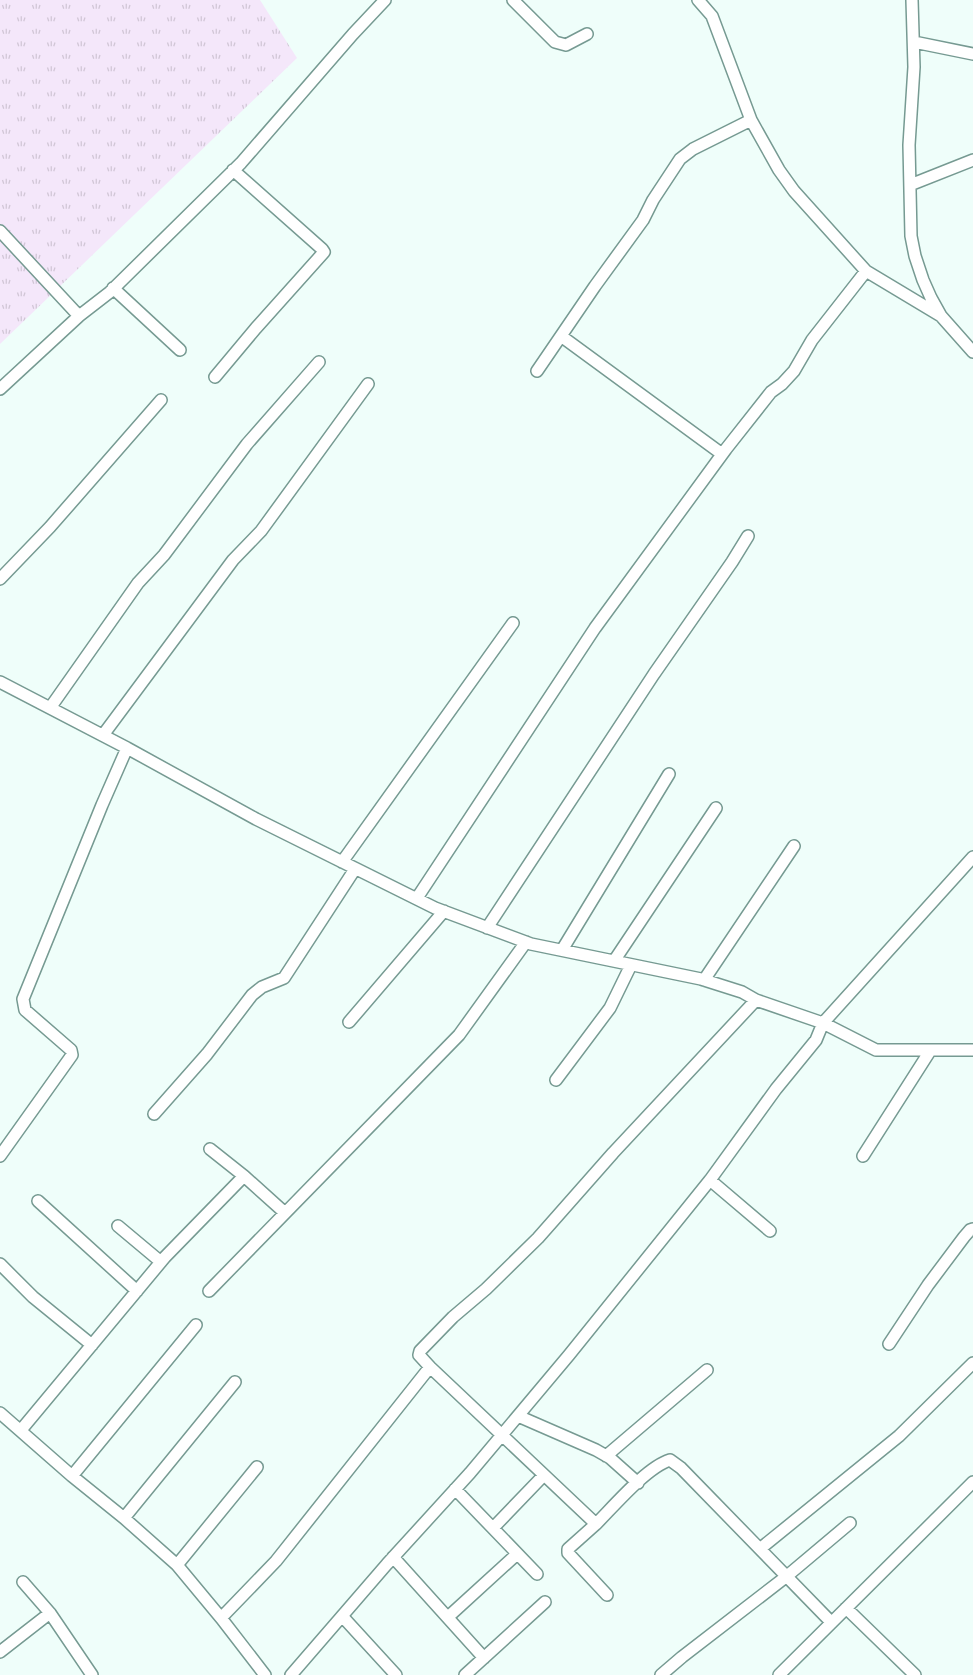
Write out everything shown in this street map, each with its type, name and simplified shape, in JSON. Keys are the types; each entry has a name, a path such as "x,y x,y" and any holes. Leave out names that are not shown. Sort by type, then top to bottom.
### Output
{"street":[{"path":"0,389 113,288 233,170 385,0"},
{"path":"513,0 555,42 566,44 588,34"},
{"path":"698,0 712,16 751,120 794,191 866,270 941,316"},
{"path":"912,0 914,67 909,146 911,236 922,280 941,316 973,352"},
{"path":"914,42 973,54"},
{"path":"537,372 595,286 643,220 652,200 680,159 693,149 751,120"},
{"path":"910,185 973,160"},
{"path":"215,378 256,328 324,252 233,170"},
{"path":"0,231 80,316"},
{"path":"417,898 595,628 722,454 770,392 782,384 794,371 812,340 866,270"},
{"path":"113,288 180,350"},
{"path":"561,336 722,454"},
{"path":"50,708 138,583 164,555 247,444 319,362"},
{"path":"103,735 233,560 261,531 368,384"},
{"path":"0,579 50,527 161,400"},
{"path":"487,928 654,674 748,536"},
{"path":"342,862 513,623"},
{"path":"0,682 128,748 256,819 444,911 487,928 526,942 704,980 823,1023 876,1050 973,1050"},
{"path":"0,1156 72,1055 71,1050 25,1010 23,999 102,805 128,748"},
{"path":"562,950 668,774"},
{"path":"614,961 716,808"},
{"path":"704,980 794,846"},
{"path":"291,1675 393,1557 502,1436 710,1180 776,1089 816,1040 823,1023 973,857"},
{"path":"154,1114 207,1054 252,995 262,987 284,978 355,869"},
{"path":"349,1022 444,911"},
{"path":"209,1291 458,1035 526,942"},
{"path":"556,1080 610,1008 631,965"},
{"path":"596,1524 430,1367 419,1355 420,1351 453,1317 486,1289 538,1238 612,1153 756,1000"},
{"path":"863,1156 930,1051"},
{"path":"210,1149 284,1212"},
{"path":"21,1430 161,1262 244,1176"},
{"path":"710,1180 770,1231"},
{"path":"38,1200 137,1291"},
{"path":"118,1226 161,1262"},
{"path":"889,1344 928,1285 970,1230 973,1229"},
{"path":"0,1264 33,1297 92,1345"},
{"path":"72,1476 196,1325"},
{"path":"761,1548 899,1436 973,1363"},
{"path":"221,1618 276,1560 430,1367"},
{"path":"606,1456 707,1370"},
{"path":"124,1518 235,1382"},
{"path":"0,1413 177,1565 265,1675"},
{"path":"518,1416 596,1450 638,1483"},
{"path":"607,1595 568,1553 568,1549 638,1483 664,1462 670,1460 681,1468 761,1548 831,1622"},
{"path":"177,1565 258,1468"},
{"path":"493,1528 544,1475"},
{"path":"779,1675 973,1482"},
{"path":"455,1489 537,1574"},
{"path":"661,1675 788,1576 850,1523"},
{"path":"448,1617 517,1554"},
{"path":"393,1557 484,1658"},
{"path":"23,1582 50,1613 92,1675"},
{"path":"465,1675 545,1602"},
{"path":"846,1608 915,1675"},
{"path":"0,1652 50,1613"},
{"path":"342,1616 396,1675"}],"green space":[{"path":"0,0 260,0 297,58 0,344"}]}
